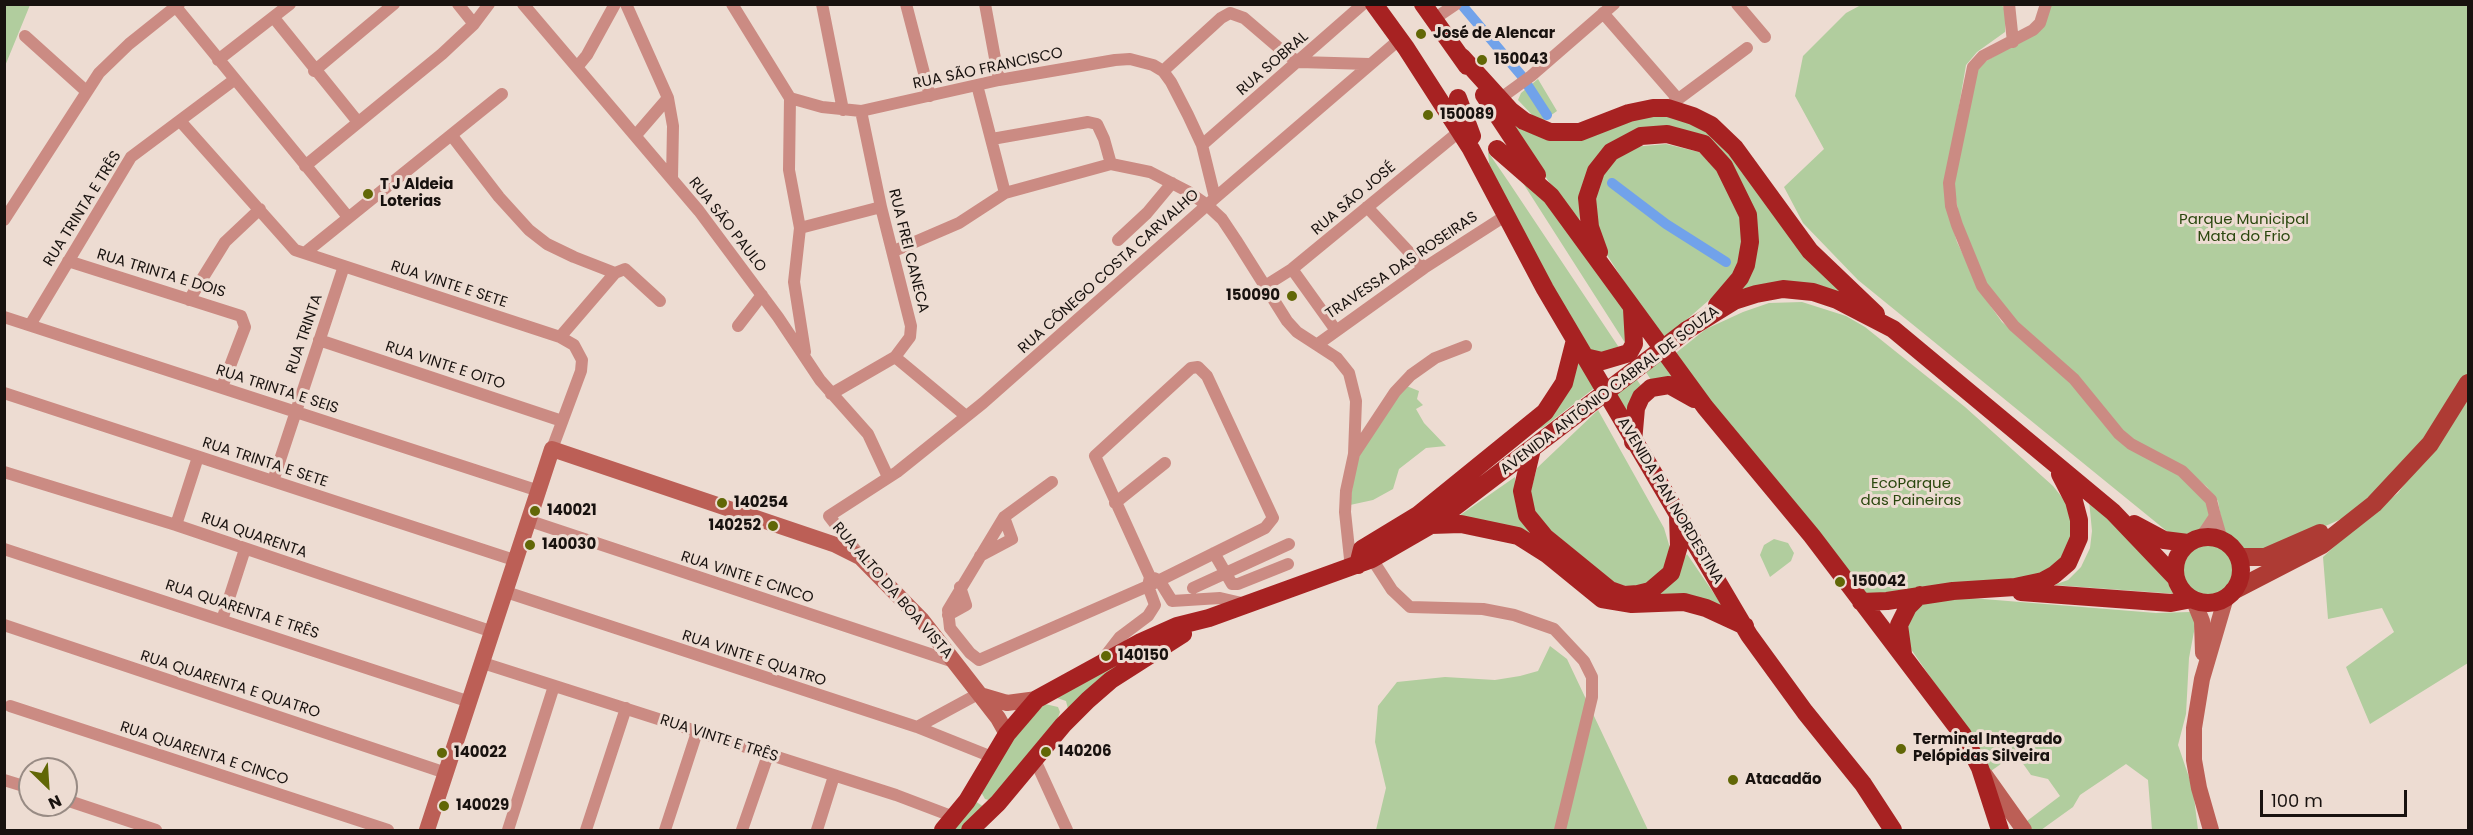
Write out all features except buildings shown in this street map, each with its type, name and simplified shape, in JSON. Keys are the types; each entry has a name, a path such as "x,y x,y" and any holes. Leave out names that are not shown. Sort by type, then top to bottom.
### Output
{"highway":[{"name":"AVENIDA PAN NORDESTINA","path":"1374,4 1400,39 1460,131 1482,168 1505,216 1633,442 1678,511 1745,627 1805,712 1863,784 1893,831"},
{"path":"1429,12 1495,103 1551,196 1705,407 1812,536 1963,735 1980,768 2000,831"},
{"path":"1458,98 1482,168"},
{"path":"1495,103 1524,122 1550,132 1580,132 1641,110 1672,103 1724,136 1810,251 1893,329"},
{"path":"1606,270 1588,214 1587,198 1591,181 1600,164 1611,152 1641,136 1667,134 1704,144 1724,166 1742,199 1748,215 1750,242 1740,278 1707,316"},
{"path":"1497,149 1551,196"},
{"name":"AVENIDA ANTÔNIO CABRAL DE SOUZA","path":"948,824 1007,735 1037,699 1098,665 1177,626 1209,618 1360,564 1431,525 1707,316 1734,301 1783,289 1813,292 1893,329 2056,467 2113,512 2160,558 2175,577"},
{"path":"1585,357 1608,361 1623,357 1632,349 1635,334 1632,308"},
{"path":"1360,564 1362,549 1418,515 1545,412 1564,383 1575,340"},
{"path":"1633,442 1635,408 1641,397 1651,388 1669,385 1705,407"},
{"path":"1532,449 1522,491 1522,504 1527,515 1545,537 1610,590 1624,595 1650,591 1671,573 1679,546 1678,511"},
{"path":"1861,602 2014,588 2043,581 2061,569 2074,552 2079,538 2079,520 2074,501 2056,467"},
{"name":"AVENIDA ANTÔNIO CABRAL DE SOUZA","path":"2113,512 2164,540 2194,540"},
{"path":"1431,525 1461,524 1518,536 1548,555 1602,599 1618,603 1684,602 1706,608 1745,627"},
{"path":"1987,589 2171,603 2193,599 2214,602 2229,594 2240,578 2239,557 2233,548 2222,540 2194,540 2178,556 2175,577 2181,590 2193,599"},
{"path":"1906,661 1899,641 1899,625 1908,607 1920,595"},
{"name":"AVENIDA ANTÔNIO CABRAL DE SOUZA","path":"970,831 998,803 1063,725 1111,680 1209,618"},
{"path":"1037,699 1057,701 1062,705 1063,725"},
{"path":"976,785 985,800 998,803"}],"main road":[{"path":"2202,679 2229,594 2322,545 2374,504 2430,444 2469,383"},
{"path":"427,831 552,449 836,545 860,557"},
{"path":"2239,557 2256,558 2283,550 2374,504"},
{"name":"RUA ALTO DA BOA VISTA","path":"860,557 921,619 998,718 1007,735"},
{"path":"2193,599 2201,615 2204,633 2202,679 2194,728 2194,760 2211,831"},
{"path":"978,694 1007,703 1037,699"},
{"path":"1980,768 2024,831"}],"street":[{"path":"218,60 290,4"},
{"path":"315,71 394,4"},
{"path":"458,4 474,24"},
{"path":"305,166 442,54 474,24 489,4"},
{"name":"RUA SÃO PAULO","path":"523,4 636,135 762,295 807,363 831,394 868,434 888,477"},
{"path":"578,66 587,55 615,4"},
{"path":"626,4 668,98 673,126 672,179"},
{"path":"732,4 790,98 789,170 800,228 794,282 807,363"},
{"path":"822,4 843,110"},
{"path":"906,4 930,96"},
{"path":"985,4 999,80"},
{"name":"RUA SOBRAL","path":"1202,145 1364,4"},
{"path":"1495,103 1526,80 1614,4"},
{"path":"1737,4 1765,37"},
{"path":"2009,4 2013,42"},
{"path":"2046,4 2040,23 2013,42 1983,56 1973,67 1969,78 1949,183 1951,206 1962,242 1989,296 2014,326 2074,379 2119,434 2131,444 2181,471 2211,500 2222,540"},
{"path":"1429,12 1455,5"},
{"path":"4,220 58,133 112,58 178,6 234,80 348,217"},
{"path":"1369,64 1299,62 1286,54 1244,18 1230,13 1221,18 1163,71 1202,145 1211,201 1287,321 1297,332 1337,358 1349,373 1354,386 1354,453 1346,491 1345,512 1360,564 1410,607 1483,609 1514,615 1554,629 1584,661 1592,677 1592,698 1560,831"},
{"path":"1603,13 1672,103 1747,48"},
{"path":"274,18 358,122"},
{"path":"25,36 86,92"},
{"name":"RUA CÔNEGO COSTA CARVALHO","path":"829,516 888,477 966,416 1090,311 1211,201 1400,39"},
{"name":"RUA SÃO FRANCISCO","path":"790,98 843,110 861,111 999,80 1115,60 1130,59 1153,64 1163,71"},
{"name":"RUA TRINTA E TRÊS","path":"30,325 131,157 141,147 181,122 234,80"},
{"path":"977,85 1005,193"},
{"path":"306,252 502,94"},
{"path":"636,135 668,98"},
{"name":"RUA FREI CANECA","path":"831,394 895,357 910,337 911,326 894,251 881,207 861,111"},
{"name":"RUA VINTE E SETE","path":"181,122 260,209 289,246 560,337 574,345 579,352 581,371 562,421"},
{"path":"992,139 1088,122 1097,124 1111,164"},
{"name":"RUA SÃO JOSÉ","path":"1265,286 1292,269 1460,131"},
{"path":"452,136 499,197 529,230 547,243 574,257 615,273"},
{"path":"894,251 959,223 1005,193 1111,164 1150,172 1211,201"},
{"path":"1118,240 1147,213 1172,183"},
{"path":"800,228 881,207"},
{"path":"1367,207 1424,268"},
{"path":"189,300 225,242 260,209"},
{"name":"TRAVESSA DAS ROSEIRAS","path":"1318,344 1335,329 1424,268 1505,216"},
{"name":"RUA TRINTA E DOIS","path":"68,261 235,313 244,321 222,387"},
{"name":"RUA TRINTA","path":"273,481 344,266"},
{"path":"560,337 621,269 630,272 660,301"},
{"path":"1292,269 1335,329"},
{"path":"738,326 762,295"},
{"name":"RUA TRINTA E SEIS","path":"4,317 539,491"},
{"name":"RUA VINTE E OITO","path":"318,340 562,421"},
{"path":"1354,453 1395,392 1411,375 1436,358 1466,346"},
{"path":"895,357 966,416"},
{"path":"1052,482 1004,517 960,587 966,605 948,615 950,628 970,653 980,660 984,660 1152,581 1214,553 1265,528 1273,518 1203,370 1198,367 1191,368 1095,456 1152,581 1155,605 1153,611 1120,638 1098,665"},
{"name":"RUA TRINTA E SETE","path":"4,393 517,561"},
{"path":"552,449 562,421"},
{"path":"176,525 198,457"},
{"path":"1115,503 1165,463"},
{"name":"RUA QUARENTA","path":"4,472 176,525 494,632"},
{"name":"RUA ALTO DA BOA VISTA","path":"829,516 860,557"},
{"path":"2194,540 2214,516"},
{"path":"980,556 1012,539 1004,517"},
{"name":"RUA VINTE E CINCO","path":"530,521 954,662"},
{"path":"1193,588 1289,544"},
{"name":"RUA QUARENTA E TRÊS","path":"4,549 470,702"},
{"path":"222,620 245,549"},
{"path":"1214,553 1224,574 1232,584 1238,584 1288,564"},
{"path":"1152,581 1172,601 1220,598 1246,604"},
{"name":"RUA VINTE E QUATRO","path":"506,592 917,727 992,757"},
{"name":"RUA QUARENTA E QUATRO","path":"4,625 446,773"},
{"name":"RUA VINTE E TRÊS","path":"483,663 834,776 948,824"},
{"path":"508,831 554,686"},
{"path":"917,727 978,694"},
{"name":"RUA QUARENTA E CINCO","path":"10,706 388,831"},
{"path":"586,831 626,708"},
{"path":"665,831 698,732"},
{"path":"742,831 768,754"},
{"path":"1035,760 1067,831"},
{"path":"817,831 834,776"},
{"path":"78,804 156,831"}],"green space":[{"path":"4,5 30,5 5,66"},
{"path":"1861,5 2002,5 2006,12 2005,32 1977,52 1966,65 1946,182 1947,208 1957,242 1982,294 2002,322 2069,379 2117,435 2171,469 2205,496 2212,516 2200,533 2190,538 2174,537 1858,280 1803,223 1784,187 1824,149 1795,96 1803,56 1846,13"},
{"name":"Parque Municipal Mata do Frio","path":"2047,5 2468,5 2468,389 2374,504 2277,548 2233,548 2225,542 2218,501 2207,487 2187,470 2132,442 1991,295 1963,236 1953,184 1972,70 2036,30"},
{"path":"1538,79 1557,111 1543,121 1534,117 1518,100 1521,93"},
{"path":"1653,109 1712,130 1851,297 1809,286 1729,300 1756,230 1705,140 1630,135 1581,203 1579,227 1501,110 1544,137"},
{"path":"1666,144 1699,152 1717,171 1742,216 1743,258 1731,281 1662,341 1600,244 1594,199 1606,168 1619,155 1633,147"},
{"path":"1488,152 1624,355 1594,356 1579,338 1490,174"},
{"path":"1514,169 1549,197 1628,314 1629,349"},
{"name":"EcoParque das Paineiras","path":"1802,302 1846,316 1865,327 1965,407 2053,486 2076,515 2069,552 2040,576 1905,597 1864,594 1672,356 1706,329 1743,312 1769,303"},
{"path":"1576,349 1597,386 1544,427 1527,433"},
{"path":"1659,357 1686,389 1653,383 1644,369"},
{"path":"1635,377 1644,390 1629,428 1610,394"},
{"path":"1404,385 1419,391 1417,399 1423,405 1416,409 1424,423 1446,446 1426,448 1399,469 1393,489 1373,500 1350,505 1357,454"},
{"path":"2468,399 2468,663 2370,724 2346,667 2394,632 2382,608 2328,619 2323,557 2361,522 2398,493"},
{"path":"1598,410 1664,528 1670,548 1667,565 1656,579 1640,588 1614,584 1540,521 1528,501 1537,468"},
{"path":"1515,477 1516,505 1623,596 1673,575 1687,554 1728,614 1706,599 1630,601 1564,565 1456,518"},
{"path":"2089,500 2171,582 2177,594 2054,585 2068,580 2081,567 2090,548 2092,531"},
{"path":"1774,539 1788,543 1794,553 1791,561 1770,577 1760,555 1764,545"},
{"path":"2207,543 2217,545 2225,551 2231,559 2233,569 2231,579 2225,587 2217,593 2207,595 2197,593 2189,587 2183,579 2181,569 2183,559 2189,551 2197,545"},
{"path":"1971,598 2156,613 2190,612 2196,621 2189,658 2186,714 2178,745 2193,789 2198,830 2152,830 2148,780 2126,764 2080,795 2073,807 2041,830 2033,830 2027,825 2027,821 2060,796 2048,779 2031,775 2019,758 2012,756 1991,771 1967,730 1906,642 1906,627 1919,603"},
{"path":"1550,646 1567,659 1648,830 1376,830 1386,788 1375,742 1378,706 1397,682 1445,677 1495,680 1520,676 1538,671"},
{"path":"1139,647 1068,709 1066,701 1051,696"},
{"path":"1045,704 1058,707 1060,712 1056,723 992,801 985,799 981,792 1002,746"},
{"path":"975,801 987,809 965,830 953,830"}],"waterway":[{"path":"1461,4 1521,75 1547,115"},
{"path":"1612,183 1666,224 1726,262"}],"place":[{"name":"José de Alencar","path":"1421,34"},
{"name":"150043","path":"1482,60"},
{"name":"150089","path":"1428,115"},
{"name":"T J Aldeia Loterias","path":"368,194"},
{"name":"150090","path":"1292,296"},
{"name":"140254","path":"722,503"},
{"name":"140021","path":"535,511"},
{"name":"140252","path":"773,526"},
{"name":"140030","path":"530,545"},
{"name":"150042","path":"1840,582"},
{"name":"140150","path":"1106,656"},
{"name":"Terminal Integrado Pelópidas Silveira","path":"1901,749"},
{"name":"140206","path":"1046,752"},
{"name":"140022","path":"442,753"},
{"name":"Atacadão","path":"1733,780"},
{"name":"140029","path":"444,806"}]}
